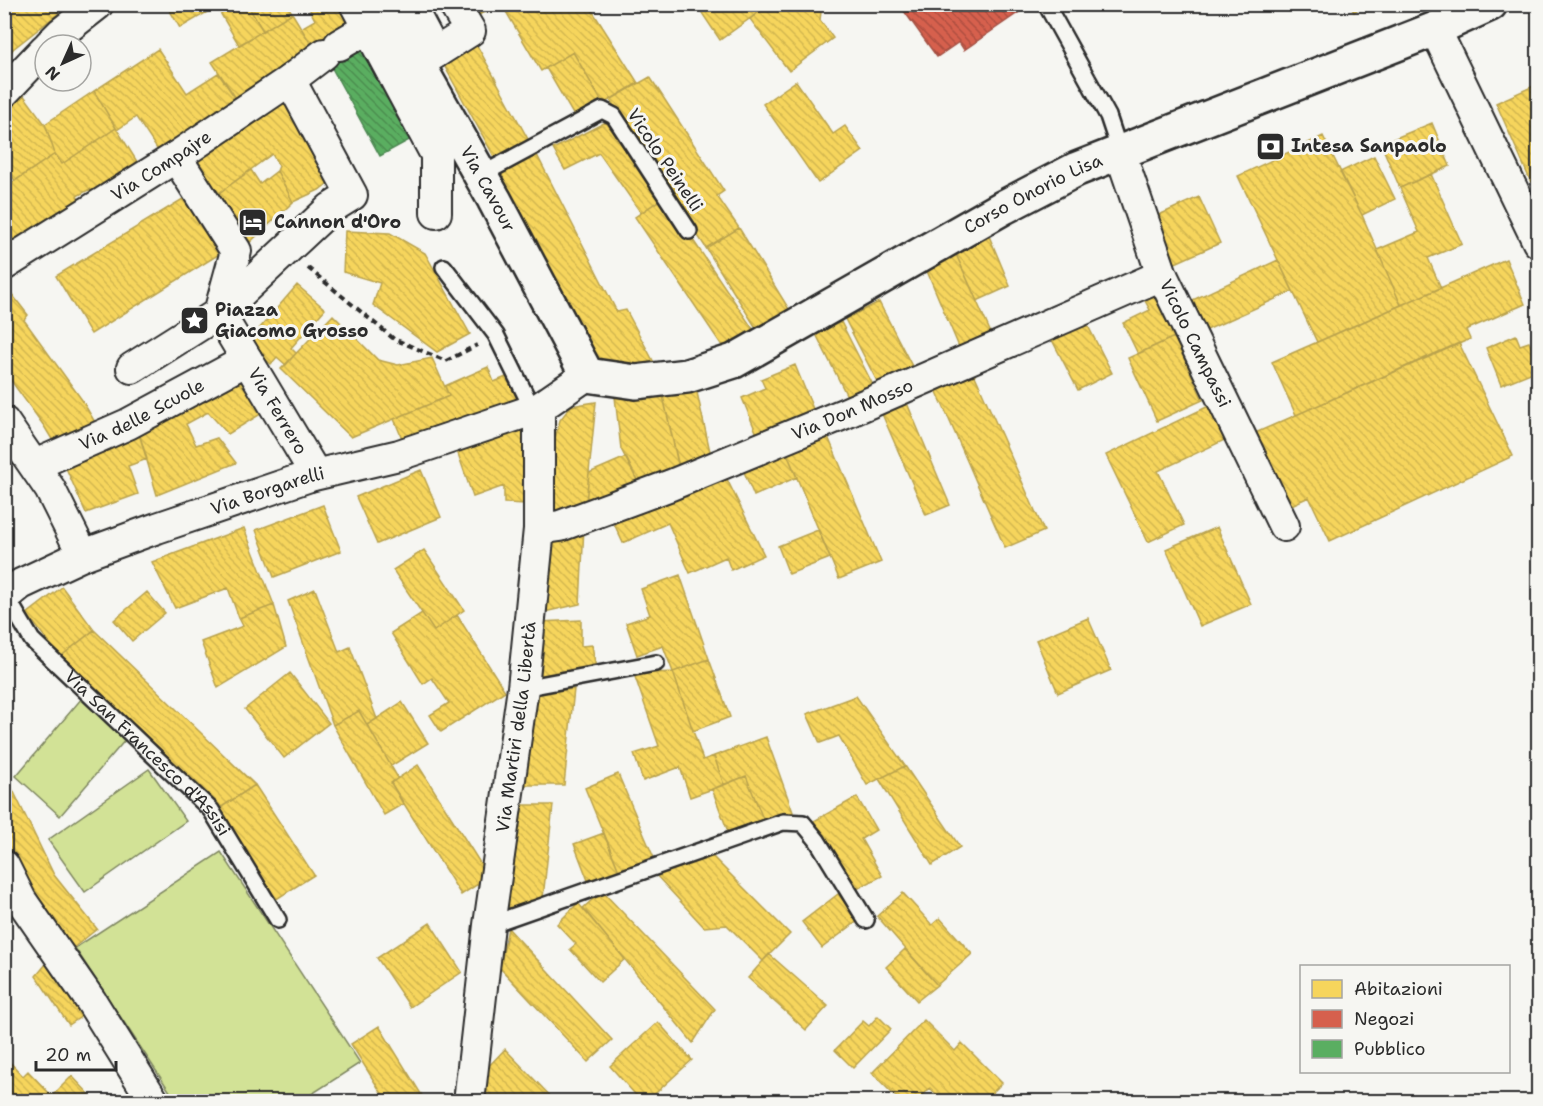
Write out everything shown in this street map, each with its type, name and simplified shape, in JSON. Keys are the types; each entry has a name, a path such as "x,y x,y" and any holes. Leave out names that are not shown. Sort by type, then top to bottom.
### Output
{"street":[{"path":"61,33 98,4"},
{"path":"409,4 427,59 470,32 454,4"},
{"name":"Corso Onorio Lisa","path":"587,375 636,382 687,376 734,362 1004,207 1077,169 1435,29 1490,4"},
{"path":"369,12 436,155 436,213"},
{"name":"Via Cavour","path":"369,12 427,59 481,175 587,375"},
{"name":"Via Compajre","path":"4,265 176,157 290,80 326,54 369,12"},
{"path":"1435,29 1539,242"},
{"path":"4,92 33,62"},
{"path":"132,368 219,313 331,208 352,195 290,80"},
{"name":"Vicolo Campassi","path":"1120,152 1161,275 1284,526"},
{"path":"176,157 236,251 219,313"},
{"name":"Via Don Mosso","path":"539,529 560,526 671,485 867,404 1161,275"},
{"name":"Via Ferrero","path":"219,313 310,465 310,476"},
{"name":"Via delle Scuole","path":"35,465 128,424 247,360"},
{"path":"536,409 587,375"},
{"name":"Via Martiri della Libertà","path":"469,1101 489,925 523,688 539,529 536,409"},
{"name":"Via Borgarelli","path":"5,596 21,584 83,555 310,476 399,455 536,409"},
{"path":"4,422 50,489 83,555"},
{"path":"4,866 21,900 91,1001 154,1101"}],"lane":[{"path":"1046,4 1108,116 1120,152"},
{"name":"Vicolo Peinelli","path":"481,175 602,110 614,116 689,231"},
{"path":"444,267 496,334 536,409"},
{"name":"Via San Francesco d'Assisi","path":"5,596 32,640 211,810 278,920"},
{"path":"523,688 656,663"},
{"path":"489,925 783,822 803,823 817,840 866,920"}],"path":[{"path":"287,249 394,339 446,361 496,334"}],"green space":[{"path":"82,698 126,739 60,816 16,776"},
{"path":"149,769 186,821 85,892 48,840"},
{"path":"221,852 360,1063 301,1101 176,1101 75,948"}],"building: Abitazioni":[{"path":"4,4 53,4 59,13 13,49 4,61"},
{"path":"166,4 215,4 216,7 180,28"},
{"path":"215,4 247,4 263,31 239,45"},
{"path":"247,4 287,4 292,13 263,31"},
{"path":"307,4 340,4 353,27 314,49 301,28 315,20"},
{"path":"457,4 498,4 467,22"},
{"path":"515,4 588,4 638,83 603,104 573,52 541,71 505,10"},
{"path":"715,4 770,4 720,40 702,13"},
{"path":"770,4 822,4 820,20 833,38 789,71 750,19"},
{"path":"1349,4 1365,4 1354,12"},
{"path":"292,13 317,54 241,106 212,62"},
{"path":"473,38 529,141 496,160 439,56"},
{"path":"158,49 187,93 218,73 241,106 163,158 136,117 117,130 94,91"},
{"path":"573,52 601,100 574,116 546,68"},
{"path":"650,77 724,191 717,196 739,228 706,248 610,100"},
{"path":"796,81 833,134 845,126 863,151 818,183 763,104"},
{"path":"1538,84 1538,179 1531,182 1496,103"},
{"path":"93,92 116,128 62,164 55,154 45,124"},
{"path":"22,93 45,124 55,154 15,181 4,163 4,115"},
{"path":"287,95 332,180 319,190 293,202 277,171 279,166 272,154 215,196 193,163"},
{"path":"606,122 661,199 641,213 599,153 565,170 553,149"},
{"path":"1432,123 1450,166 1400,188 1381,144"},
{"path":"116,128 141,168 95,196 90,189 77,196 82,205 4,253 4,188 55,154 62,164"},
{"path":"1323,136 1362,215 1401,305 1317,342 1238,176"},
{"path":"537,155 617,312 626,310 658,370 600,369 501,174"},
{"path":"1374,156 1395,199 1362,215 1340,172"},
{"name":"Cannon d'Oro","path":"251,170 260,184 277,171 293,202 248,244 215,196"},
{"path":"1431,174 1462,244 1428,258 1441,288 1401,305 1377,250 1419,232 1400,188"},
{"path":"186,197 221,253 91,334 56,276"},
{"path":"664,197 759,338 725,350 635,217"},
{"path":"1199,197 1220,243 1171,265 1150,219"},
{"path":"739,228 795,319 763,339 706,248"},
{"path":"345,231 390,233 425,253 470,334 437,352 373,305 380,283 343,272"},
{"path":"989,236 1010,286 977,301 955,252"},
{"path":"955,252 994,340 962,354 927,271"},
{"path":"1506,259 1525,304 1466,330 1470,339 1296,415 1272,362"},
{"path":"1278,260 1293,291 1198,334 1184,304"},
{"path":"4,284 28,315 24,320 82,400 100,431 59,451 44,426 4,371"},
{"path":"297,285 325,309 291,348 296,353 286,365 277,357 271,364 247,343"},
{"path":"1165,287 1185,332 1138,354 1123,323 1150,310 1143,297"},
{"path":"879,302 917,376 883,393 845,319"},
{"path":"333,315 378,360 398,365 432,358 449,396 351,437 281,369"},
{"path":"1084,318 1112,373 1078,390 1050,336"},
{"path":"841,322 877,393 852,406 816,334"},
{"path":"1516,335 1520,345 1529,342 1538,364 1538,370 1501,385 1486,348"},
{"path":"1174,337 1203,400 1157,421 1128,358"},
{"path":"1459,343 1513,456 1330,541 1309,497 1287,507 1253,434"},
{"path":"795,365 816,416 759,439 742,398 765,388 761,379"},
{"path":"488,367 494,382 511,375 522,400 406,448 394,419 449,396 445,386"},
{"path":"972,369 1044,531 1005,548 934,385"},
{"path":"235,373 264,412 228,434 208,412 186,424 196,445 217,438 236,463 157,495 138,430"},
{"path":"696,388 713,465 680,473 663,396"},
{"path":"663,396 681,476 642,490 621,449 615,397"},
{"path":"904,396 950,505 926,515 879,407"},
{"path":"596,402 585,513 548,525 549,461 560,420 571,406"},
{"path":"1213,404 1229,438 1158,471 1184,525 1148,542 1106,455"},
{"path":"1538,420 1538,438 1532,423"},
{"path":"516,421 529,434 527,504 504,503 504,486 473,497 454,442"},
{"path":"138,430 147,459 128,466 138,494 86,513 62,459"},
{"path":"826,432 881,562 839,579 785,449"},
{"path":"1538,446 1538,464 1532,449"},
{"path":"785,449 797,477 754,496 742,467"},
{"path":"626,457 642,490 585,513 589,473"},
{"path":"722,469 764,555 731,570 726,557 690,573 668,523 623,543 610,515"},
{"path":"421,470 441,517 377,544 356,497"},
{"path":"323,505 341,551 274,577 256,530"},
{"path":"584,527 580,604 540,613 546,543"},
{"path":"1217,527 1251,604 1200,626 1166,549"},
{"path":"244,528 274,605 239,618 228,588 175,608 152,562"},
{"path":"818,530 830,558 789,574 778,546"},
{"path":"424,550 464,610 434,631 393,570"},
{"path":"680,575 709,659 673,672 663,646 637,655 626,623 650,615 641,589"},
{"path":"62,587 94,630 60,657 27,614"},
{"path":"315,589 339,652 350,647 377,719 367,725 359,711 333,725 288,601"},
{"path":"147,592 165,613 132,641 114,620"},
{"path":"274,605 286,647 218,688 201,642 243,626 239,618"},
{"path":"422,613 434,631 457,615 505,691 441,732 430,715 449,703 432,678 423,684 391,633"},
{"path":"1088,618 1111,670 1058,693 1036,640"},
{"path":"581,620 581,646 592,645 596,669 535,680 539,622"},
{"path":"94,630 255,785 217,810 60,657"},
{"path":"709,659 730,717 693,731 673,672"},
{"path":"673,672 703,760 714,756 724,785 690,797 680,767 643,781 634,754 659,746 634,674"},
{"path":"290,673 329,723 284,758 245,709"},
{"path":"574,689 564,785 523,785 534,694"},
{"path":"856,696 905,766 867,785 839,736 820,743 807,714"},
{"path":"402,702 428,743 391,766 367,725"},
{"path":"359,711 398,778 391,783 403,804 384,815 333,725"},
{"path":"766,737 793,812 765,824 746,776 724,785 714,756"},
{"path":"418,765 489,877 461,895 391,783"},
{"path":"905,766 960,847 932,865 879,779"},
{"path":"618,774 654,858 619,871 585,788"},
{"path":"746,776 765,824 730,837 712,789"},
{"path":"255,785 314,875 275,900 217,810"},
{"path":"11,786 54,875 97,929 68,952 4,854 4,794"},
{"path":"857,797 876,830 861,839 882,876 853,891 814,821"},
{"path":"520,805 553,805 543,898 504,909"},
{"path":"604,833 619,871 589,883 574,844"},
{"path":"709,853 790,934 763,961 727,925 704,927 656,875"},
{"path":"602,891 715,1009 693,1043 583,908"},
{"path":"903,893 932,925 940,918 972,954 937,985 877,916"},
{"path":"838,894 859,920 822,948 802,922"},
{"path":"578,903 625,959 600,982 570,949 576,944 557,924"},
{"path":"430,923 462,972 410,1007 377,958"},
{"path":"508,928 612,1040 588,1062 500,968"},
{"path":"905,949 937,985 917,1001 886,967"},
{"path":"769,954 828,1006 806,1030 748,978"},
{"path":"52,957 89,1011 69,1025 36,976"},
{"path":"878,1016 891,1029 853,1068 835,1050 863,1021 869,1026"},
{"path":"924,1020 955,1051 962,1043 1002,1083 983,1102 944,1102 930,1088 916,1102 901,1102 872,1073"},
{"path":"658,1022 692,1060 646,1102 642,1102 610,1066"},
{"path":"379,1026 426,1102 387,1102 351,1044"},
{"path":"505,1049 556,1102 481,1102 486,1069"},
{"path":"4,1056 23,1076 28,1071 52,1096 72,1076 90,1095 82,1102 4,1102"}],"building: Negozi":[{"path":"899,4 979,4 981,6 983,4 1022,4 1025,8 964,50 959,42 937,57"}],"building: Pubblico":[{"path":"359,41 413,138 380,156 327,59"}],"place":[{"name":"Intesa Sanpaolo","path":"1270,146"},
{"name":"Cannon d'Oro","path":"253,222"},
{"name":"Piazza Giacomo Grosso","path":"194,320"}]}
